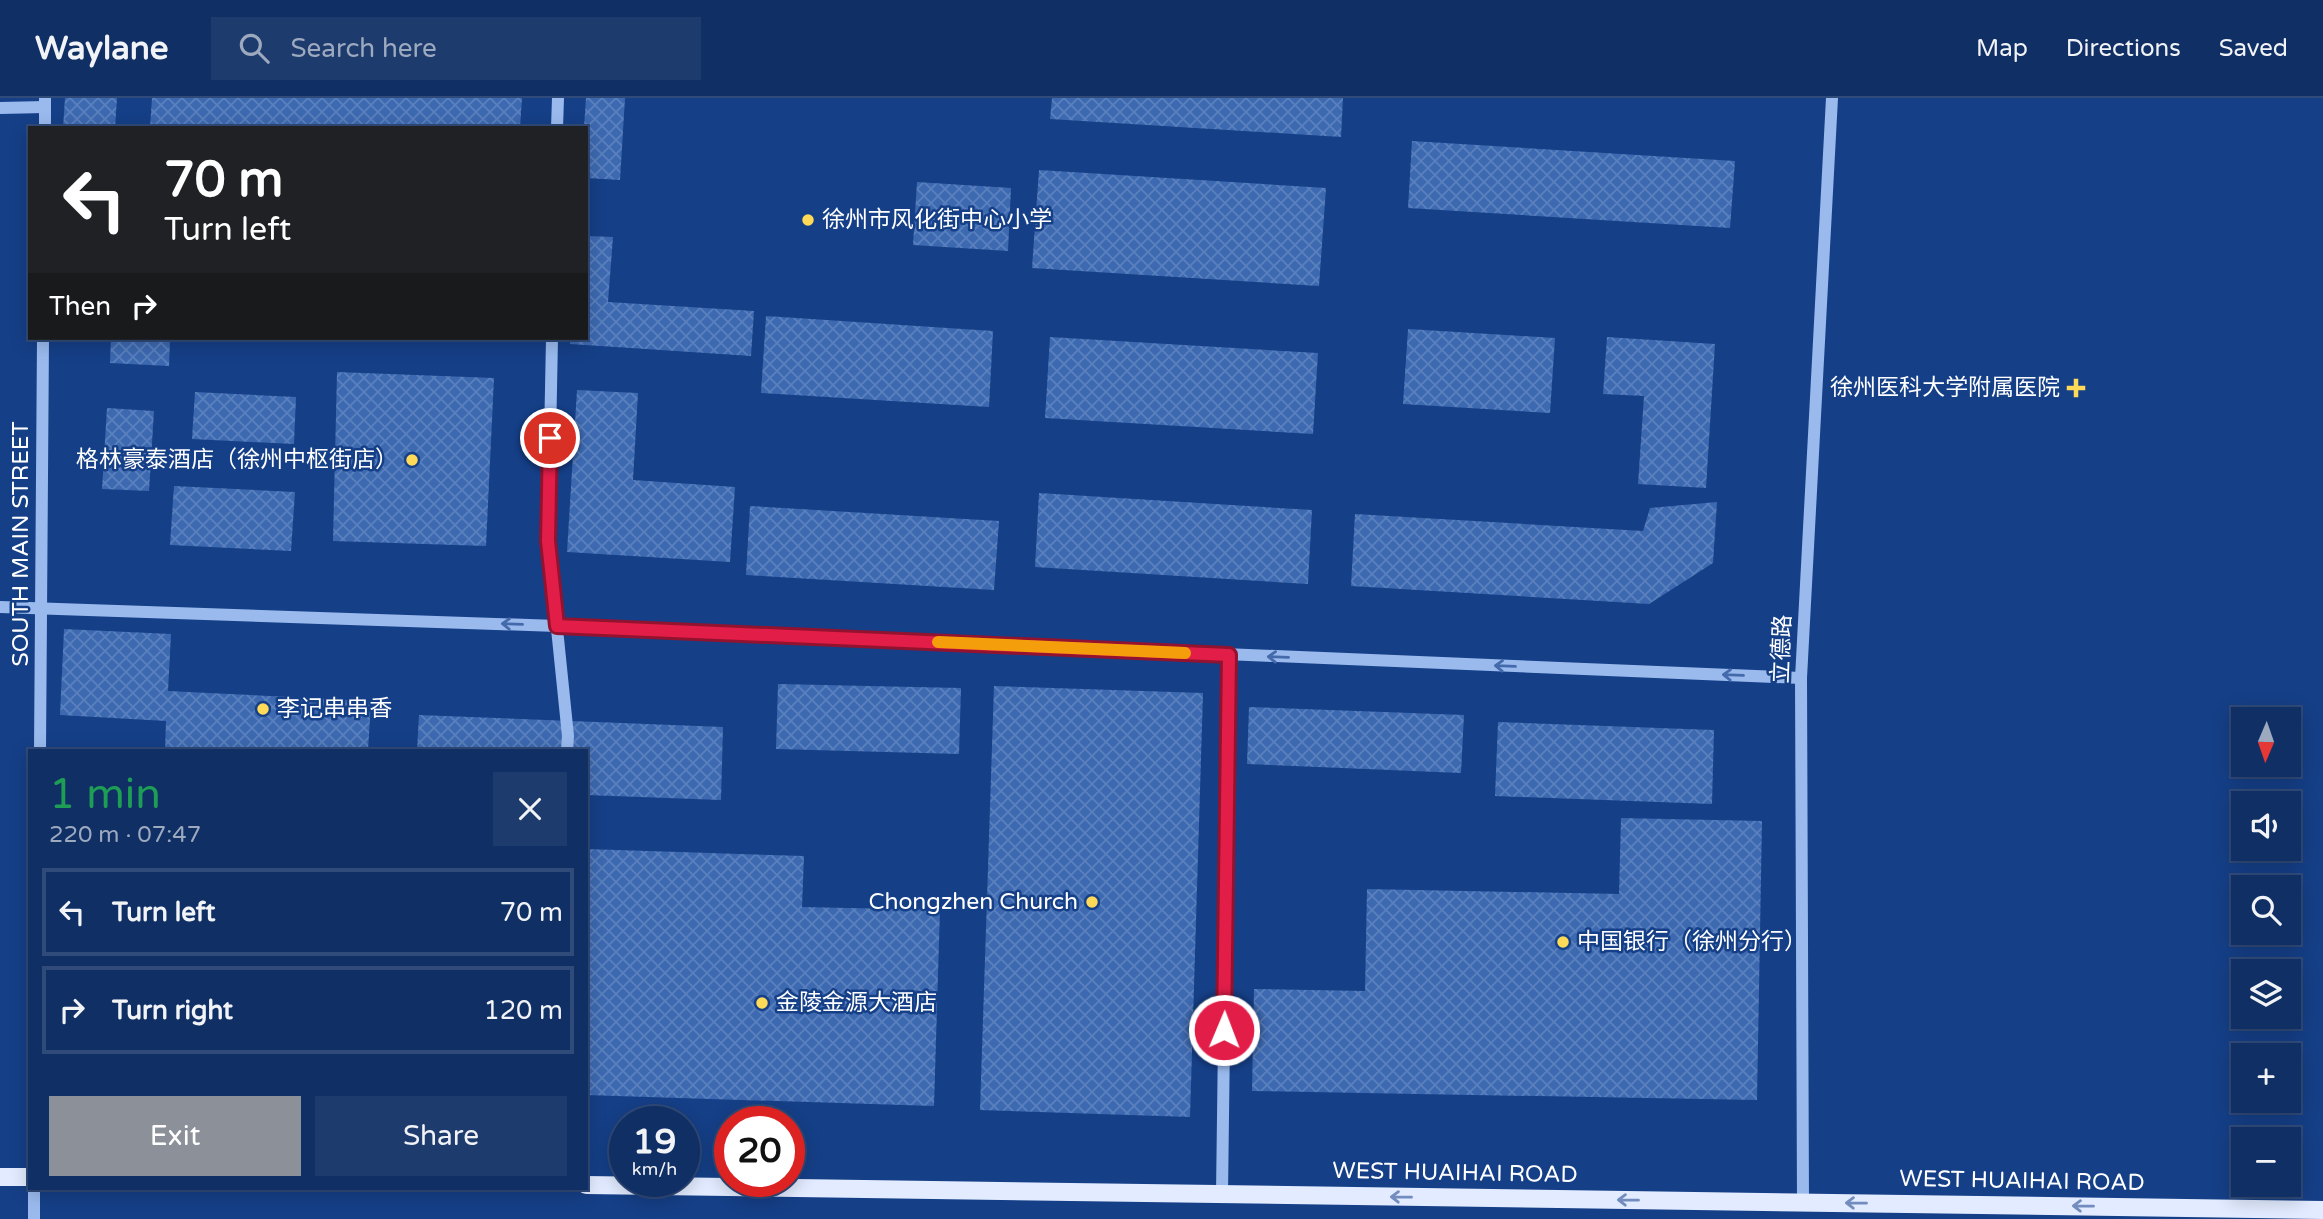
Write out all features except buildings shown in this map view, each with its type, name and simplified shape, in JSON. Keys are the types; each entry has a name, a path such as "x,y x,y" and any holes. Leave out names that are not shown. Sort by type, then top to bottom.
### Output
{"main road":[{"path":"0,1177 28,1177"},
{"name":"WEST HUAIHAI ROAD","path":"588,1185 2323,1210"}],"street":[{"path":"557,126 558,98"},
{"name":"立德路","path":"1802,1202 1801,678 1832,98"},
{"path":"0,108 45,102 45,126"},
{"name":"SOUTH MAIN STREET","path":"40,749 43,340"},
{"path":"552,340 548,541 568,749"},
{"path":"0,607 557,626 1801,678"},
{"path":"1222,1194 1229,655"},
{"path":"34,1190 34,1219"}],"slow traffic":[{"path":"938,642 1185,653"}],"place":[{"name":"徐州市风化街中心小学","path":"808,220"},
{"name":"徐州医科大学附属医院","path":"2076,388"},
{"name":"格林豪泰酒店（徐州中枢街店）","path":"412,460"},
{"name":"李记串串香","path":"263,709"},
{"name":"Chongzhen Church","path":"1092,902"},
{"name":"中国银行（徐州分行）","path":"1563,942"},
{"name":"金陵金源大酒店","path":"762,1003"}],"route":[{"path":"550,438 548,541 557,626 1229,655 1224,1030"}]}
